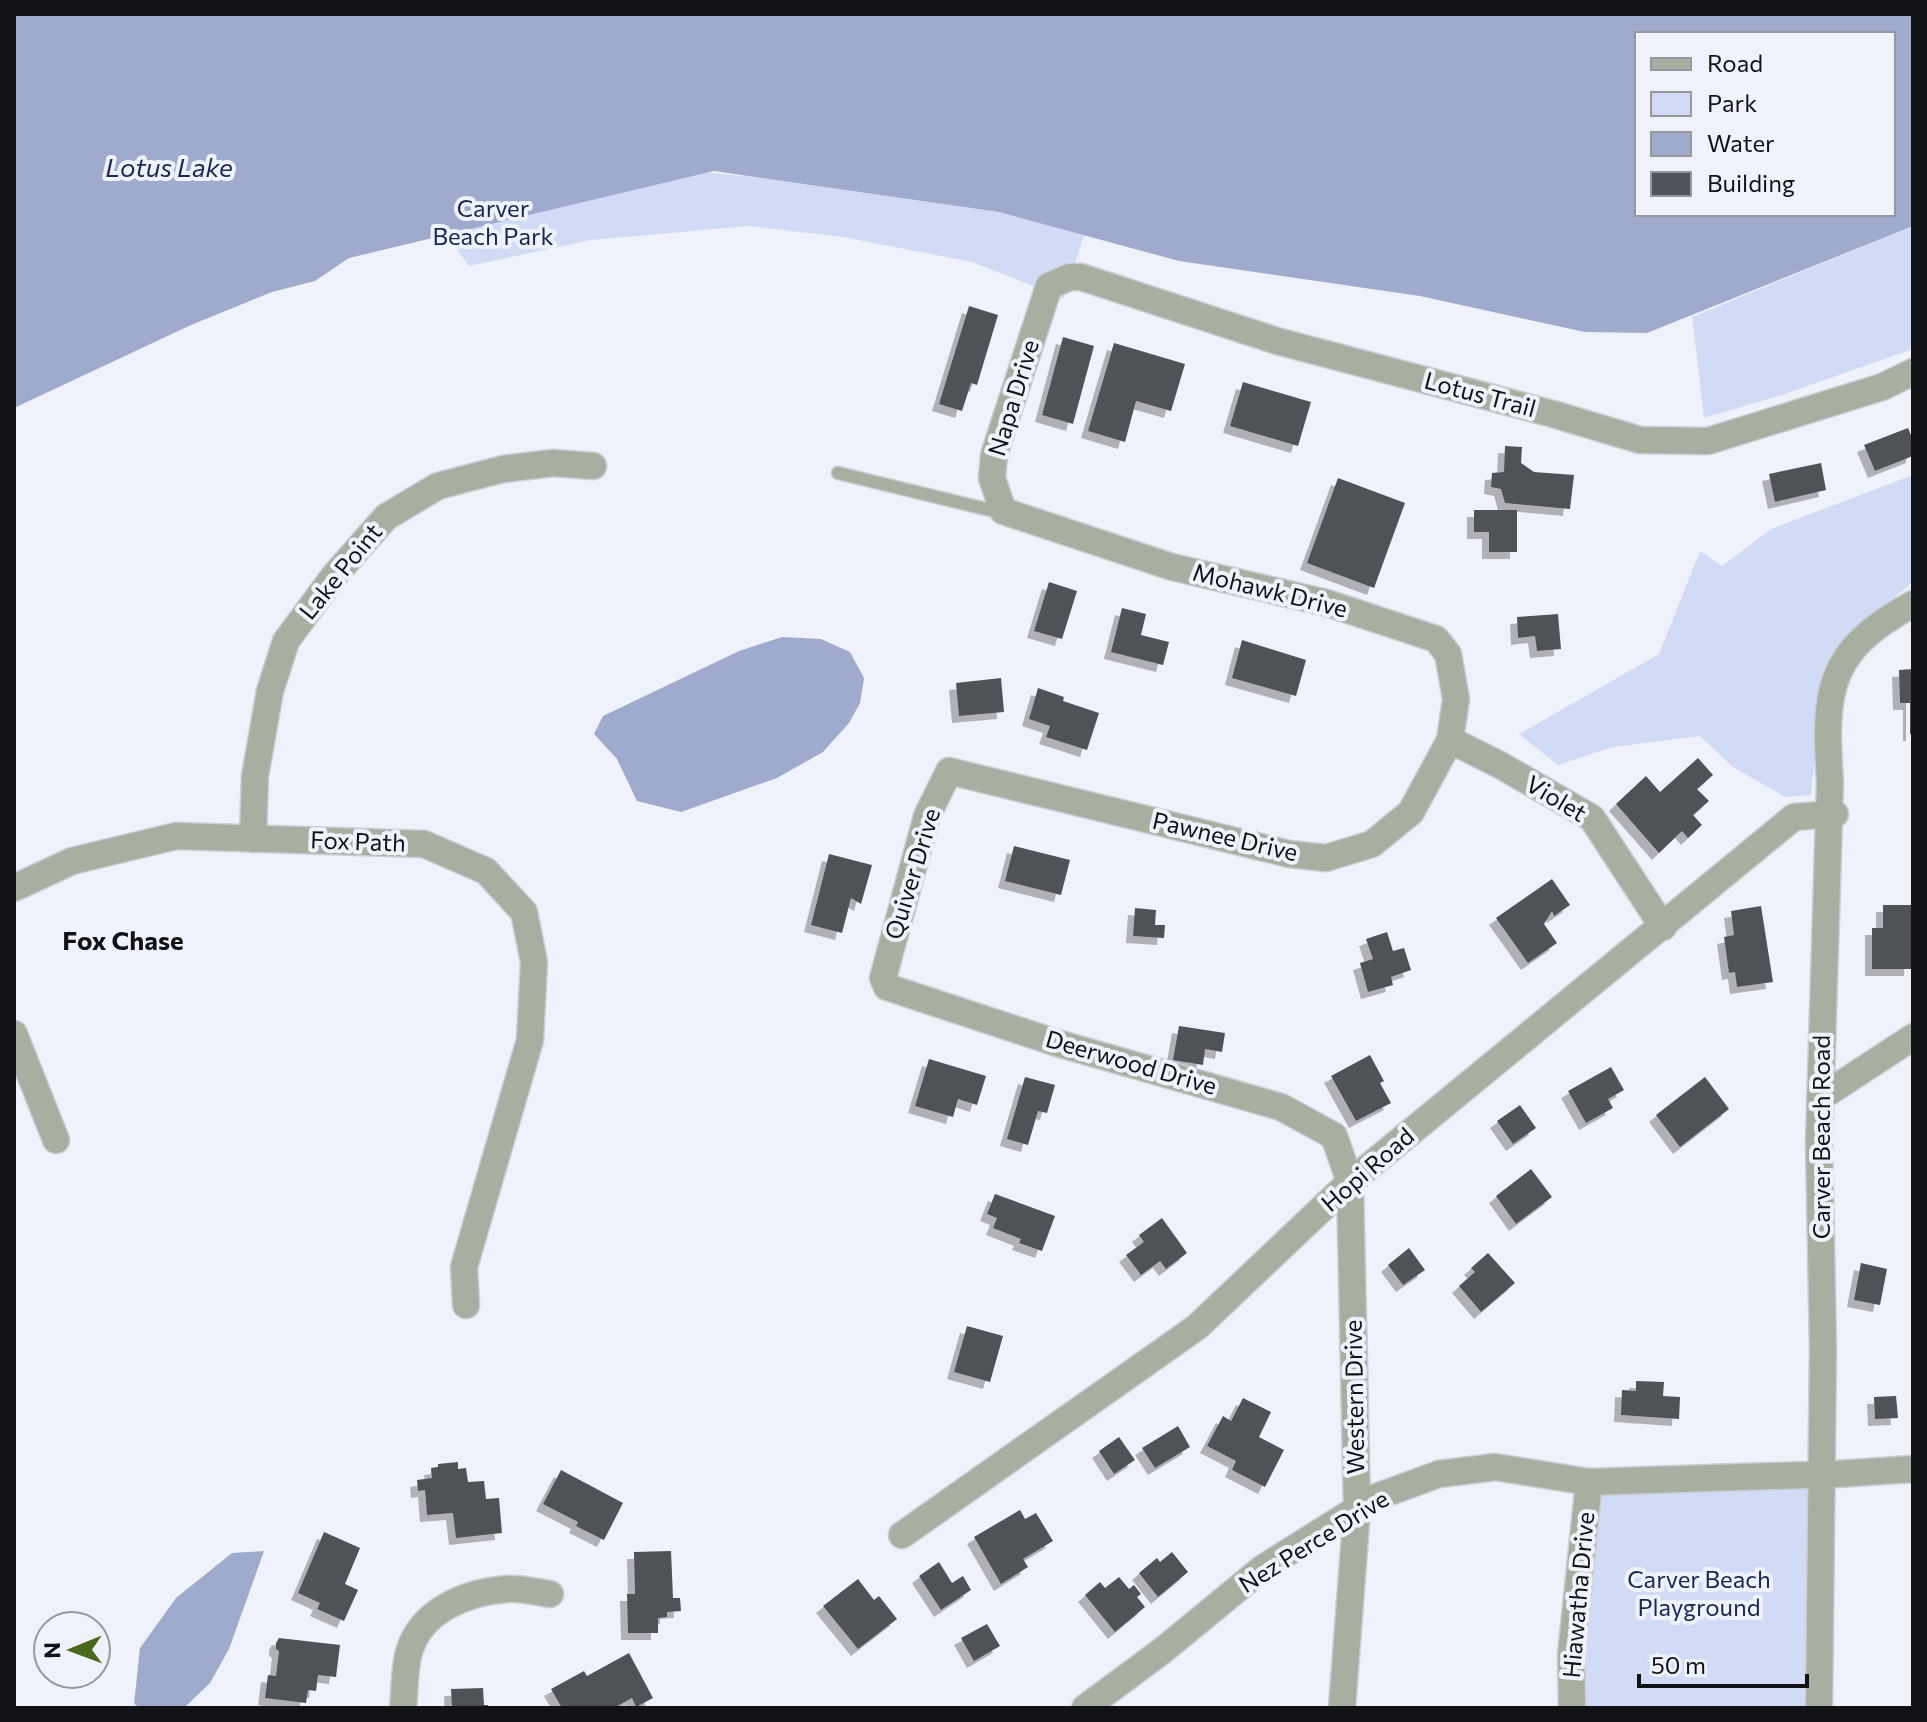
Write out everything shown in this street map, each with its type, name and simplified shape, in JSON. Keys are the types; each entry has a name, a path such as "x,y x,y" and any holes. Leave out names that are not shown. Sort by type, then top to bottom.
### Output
{"street":[{"name":"Lotus Trail","path":"1049,286 1070,277 1081,277 1277,341 1640,440 1708,441 1882,387 1913,372"},
{"name":"Napa Drive","path":"1003,511 992,478 994,455 1049,286"},
{"name":"Lake Point","path":"253,839 255,776 270,691 286,641 334,576 386,517 438,486 503,469 553,463 593,466"},
{"name":"Mohawk Drive","path":"1003,511 1172,567 1327,603 1436,639 1448,654 1456,699 1450,740"},
{"name":"Carver Beach Road","path":"1819,1708 1822,1475 1820,1098 1832,814 1827,731 1830,697 1840,664 1854,646 1887,618 1913,604"},
{"name":"Pawnee Drive","path":"949,771 1289,854 1326,858 1372,844 1411,812 1450,740"},
{"name":"Violet","path":"1450,740 1592,818 1663,927"},
{"name":"Quiver Drive","path":"883,978 927,816 949,771"},
{"name":"Hopi Road","path":"902,1535 1197,1327 1350,1182 1794,817 1832,814"},
{"name":"Fox Path","path":"14,888 72,861 176,836 424,844 486,871 524,912 534,962 530,1040 464,1267 466,1305"},
{"name":"Deerwood Drive","path":"883,978 887,987 1057,1043 1281,1107 1334,1136 1350,1182"},
{"path":"14,1034 56,1140"},
{"path":"1820,1098 1913,1037"},
{"name":"Western Drive","path":"1342,1708 1357,1509 1350,1182"},
{"name":"Nez Perce Drive","path":"1085,1708 1162,1651 1263,1568 1376,1497 1439,1474 1495,1467 1589,1482 1913,1469"},
{"name":"Hiawatha Drive","path":"1572,1708 1571,1655 1589,1482"},
{"path":"403,1708 408,1653 417,1632 429,1617 453,1602 481,1593 510,1588 550,1594"}],"lane":[{"path":"838,473 1003,511"}],"green space":[{"name":"Carver Beach Park","path":"683,170 771,179 999,212 1084,235 1064,298 972,262 843,237 749,226 591,240 469,266 458,251 442,215"},
{"path":"1913,226 1913,349 1782,395 1704,418 1692,317"},
{"path":"1913,475 1913,581 1840,647 1820,706 1811,795 1785,797 1733,767 1700,736 1613,747 1558,765 1519,734 1659,654 1700,551 1722,566 1771,529"},
{"name":"Carver Beach Playground","path":"1822,1475 1819,1708 1572,1708 1589,1482"}],"water":[{"name":"Lotus Lake","path":"14,14 1913,14 1913,226 1647,333 1585,332 1420,296 1179,261 999,212 714,171 349,258 315,281 272,292 191,325 14,408"},
{"path":"782,637 821,639 850,652 864,678 860,703 849,723 823,752 777,778 681,812 637,801 617,759 594,734 603,716 739,651"},
{"path":"264,1551 229,1649 210,1683 184,1708 141,1708 134,1704 140,1648 176,1598 232,1553"}],"building":[{"path":"969,306 998,315 977,385 971,383 962,411 939,404"},
{"path":"1063,337 1094,346 1073,424 1042,415"},
{"path":"1114,343 1185,364 1171,411 1136,401 1125,442 1088,431"},
{"path":"1243,382 1311,402 1298,446 1230,426"},
{"path":"1908,428 1913,440 1913,456 1875,471 1864,445"},
{"path":"1505,446 1522,447 1521,463 1534,472 1574,475 1570,509 1505,503 1501,489 1491,487 1492,473 1504,472"},
{"path":"1821,463 1826,490 1775,502 1769,474"},
{"path":"1338,478 1405,503 1374,588 1307,563"},
{"path":"1474,510 1517,510 1517,552 1489,552 1489,532 1474,532"},
{"path":"1049,582 1077,591 1062,639 1034,631"},
{"path":"1122,608 1146,614 1141,635 1169,642 1163,665 1111,652"},
{"path":"1558,614 1561,649 1537,651 1535,636 1518,638 1517,617"},
{"path":"1242,640 1306,660 1296,696 1232,678"},
{"path":"1913,669 1913,734 1910,734 1910,703 1900,703 1899,670"},
{"path":"1001,678 1004,712 959,716 956,683"},
{"path":"1038,688 1064,697 1063,701 1099,713 1087,750 1046,737 1050,726 1029,719"},
{"path":"1698,758 1713,775 1697,789 1709,801 1693,815 1702,825 1688,838 1682,831 1659,853 1616,804 1646,776 1660,792"},
{"path":"1014,846 1070,860 1061,895 1005,881"},
{"path":"829,854 872,865 861,904 851,898 842,933 811,925"},
{"path":"1552,879 1570,905 1554,916 1552,911 1544,924 1557,943 1528,963 1496,918"},
{"path":"1883,905 1913,905 1911,969 1872,969 1872,928 1883,928"},
{"path":"1761,906 1773,982 1737,987 1735,972 1729,973 1724,937 1734,935 1731,911"},
{"path":"1135,908 1156,910 1155,925 1165,925 1164,938 1133,936"},
{"path":"1387,932 1393,951 1404,948 1411,970 1391,977 1393,985 1368,992 1360,963 1373,959 1366,939"},
{"path":"1179,1026 1225,1033 1222,1052 1205,1049 1203,1065 1173,1060"},
{"path":"1370,1055 1384,1081 1380,1083 1391,1103 1356,1121 1331,1076"},
{"path":"929,1059 986,1076 977,1105 958,1099 953,1117 915,1106"},
{"path":"1611,1067 1624,1090 1608,1099 1613,1108 1586,1123 1568,1091"},
{"path":"1025,1077 1055,1085 1047,1113 1038,1111 1028,1145 1007,1139"},
{"path":"1705,1077 1729,1109 1680,1147 1656,1115"},
{"path":"1520,1105 1536,1128 1513,1144 1497,1121"},
{"path":"1531,1169 1552,1197 1516,1224 1496,1196"},
{"path":"995,1194 1055,1216 1042,1251 1019,1243 1021,1239 993,1228 997,1218 987,1214"},
{"path":"1162,1218 1187,1253 1166,1269 1160,1261 1141,1275 1126,1255 1144,1242 1139,1235"},
{"path":"1409,1248 1425,1270 1403,1285 1388,1265"},
{"path":"1488,1253 1515,1283 1481,1312 1459,1286 1475,1272 1471,1268"},
{"path":"1861,1263 1887,1269 1880,1305 1854,1300"},
{"path":"967,1326 1003,1336 990,1382 954,1372"},
{"path":"1636,1381 1664,1382 1663,1396 1680,1397 1679,1419 1621,1415 1622,1390 1636,1391"},
{"path":"1896,1396 1898,1418 1875,1419 1874,1397"},
{"path":"1243,1398 1271,1412 1259,1437 1284,1450 1265,1487 1232,1470 1236,1461 1207,1446 1223,1416 1231,1421"},
{"path":"1178,1426 1190,1447 1155,1468 1142,1448"},
{"path":"1119,1437 1135,1460 1114,1474 1099,1451"},
{"path":"458,1462 458,1469 466,1468 468,1482 484,1481 486,1499 499,1498 502,1533 456,1538 453,1513 427,1515 425,1490 418,1491 417,1480 432,1478 431,1468 438,1467 438,1464"},
{"path":"561,1470 623,1503 604,1540 543,1504"},
{"path":"1020,1510 1025,1519 1036,1513 1053,1541 1023,1559 1028,1567 1001,1584 974,1537"},
{"path":"324,1532 360,1548 345,1584 358,1590 344,1621 317,1609 320,1603 298,1593"},
{"path":"671,1551 673,1598 680,1598 681,1611 667,1612 667,1617 658,1618 658,1633 628,1633 627,1594 635,1594 634,1552"},
{"path":"1172,1552 1188,1572 1158,1597 1139,1573 1157,1558 1160,1562"},
{"path":"939,1562 952,1583 963,1576 971,1590 941,1610 919,1576"},
{"path":"1119,1577 1129,1589 1134,1585 1141,1594 1137,1597 1145,1607 1115,1632 1085,1595 1100,1582 1105,1588"},
{"path":"858,1579 874,1600 879,1596 897,1619 858,1649 823,1606"},
{"path":"987,1624 1000,1646 974,1661 961,1638"},
{"path":"279,1638 340,1645 336,1677 318,1675 316,1691 308,1690 306,1703 265,1698 268,1675 276,1676 279,1651 276,1643"},
{"path":"629,1653 653,1698 636,1707 632,1698 614,1708 562,1708 551,1689 584,1671 587,1676"},
{"path":"483,1688 484,1705 488,1708 452,1708 451,1689"}],"district":[{"name":"Fox Chase","path":"123,941"}]}
